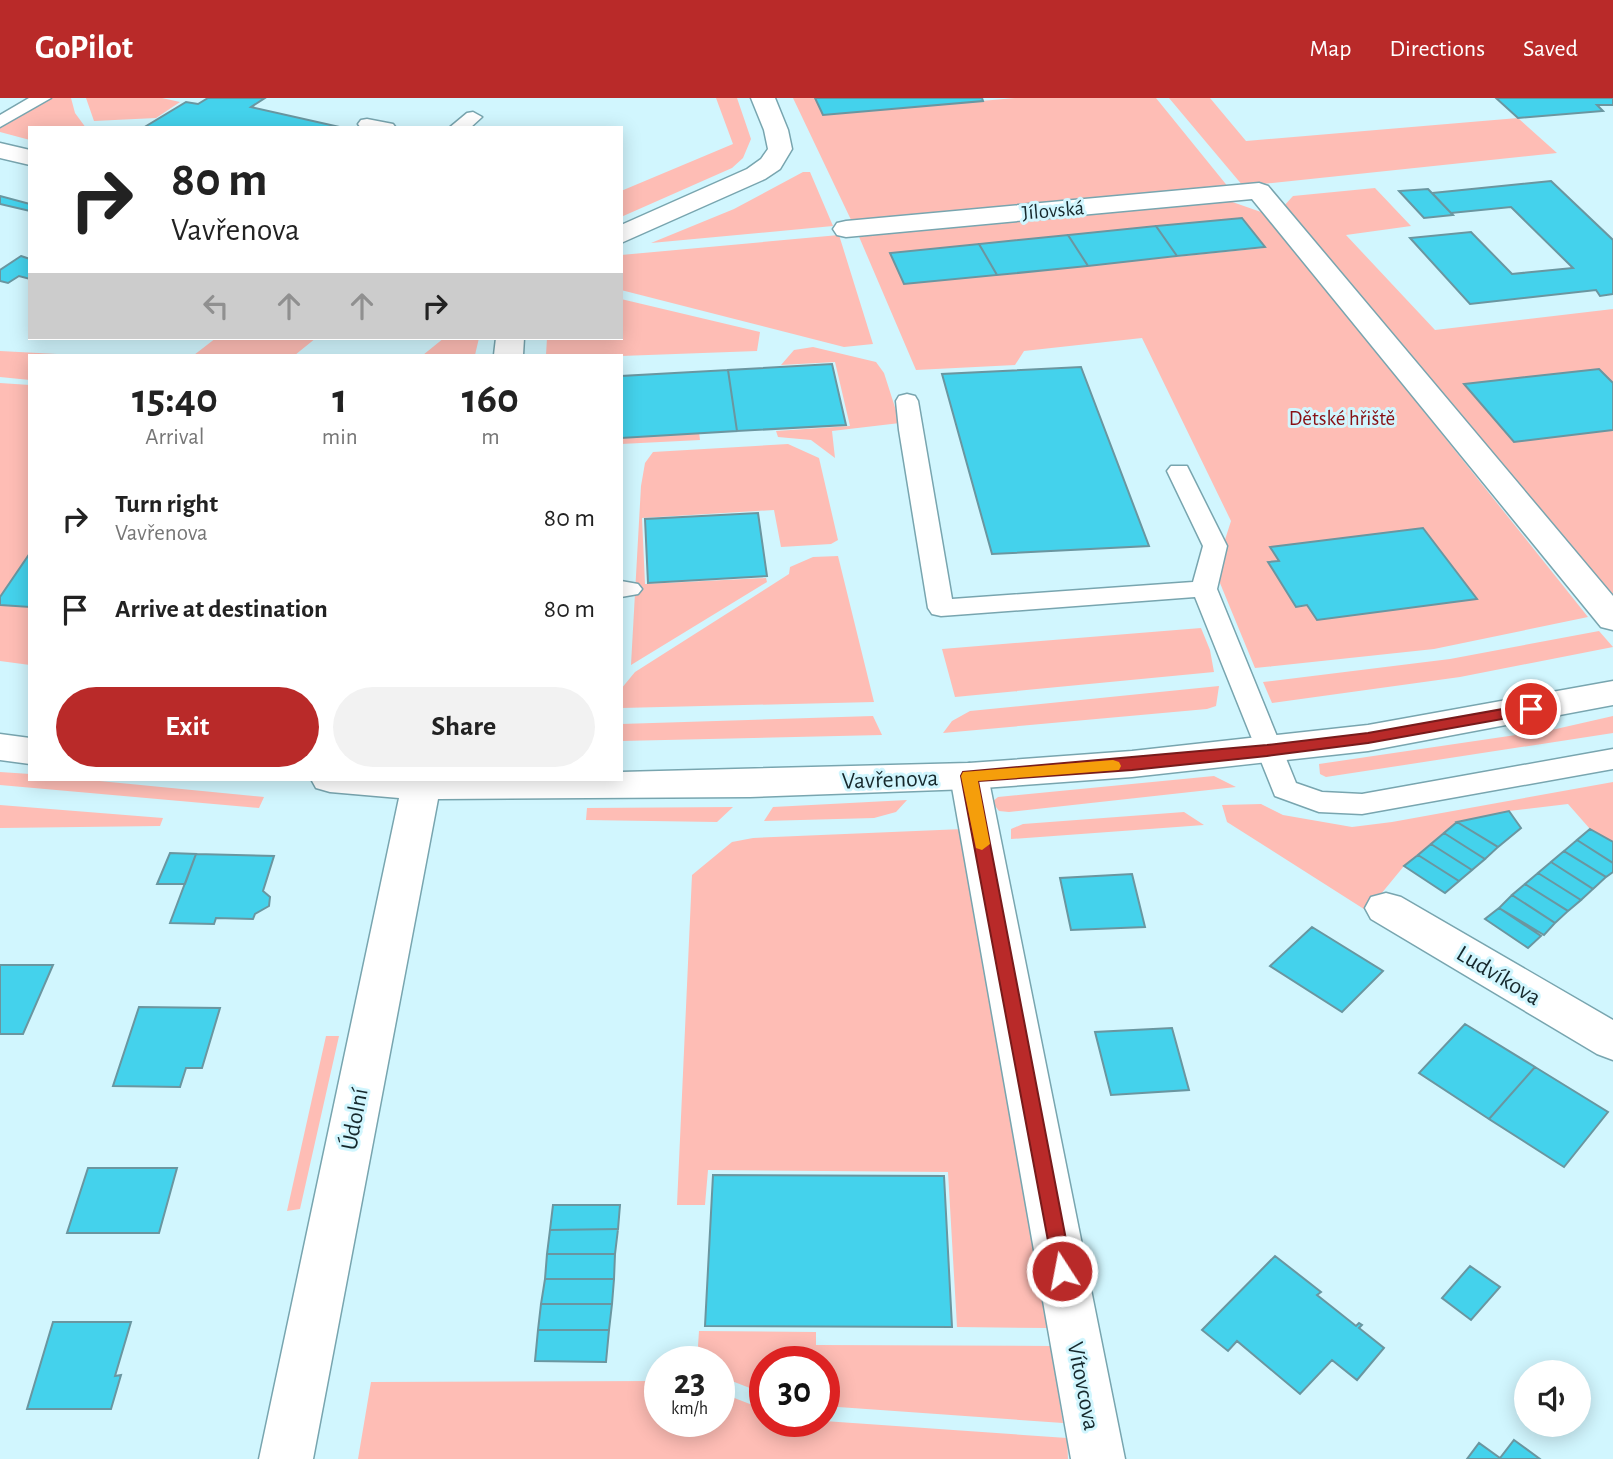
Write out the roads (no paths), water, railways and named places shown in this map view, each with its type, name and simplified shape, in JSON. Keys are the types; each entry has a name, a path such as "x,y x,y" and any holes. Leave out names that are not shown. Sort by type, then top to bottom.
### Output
{"street":[{"path":"623,234 756,174 771,164 780,149 776,130 763,98"},
{"path":"0,150 28,157"},
{"name":"Jílovská","path":"846,229 1259,191 1613,619"},
{"name":"Vavřenova","path":"376,781 750,784 969,776 1267,751 1449,724 1613,693"},
{"path":"0,747 28,751"},
{"name":"Vítovcova","path":"969,776 1098,1459"},
{"name":"Údolní","path":"286,1459 422,783"},
{"name":"Ludvíkova","path":"1386,908 1613,1042"}],"lane":[{"path":"0,122 42,98"},
{"path":"461,126 473,117"},
{"path":"367,124 377,126"},
{"path":"907,401 941,608 1204,589"},
{"path":"1180,471 1214,546 1204,589 1284,789 1319,802 1362,804 1613,760"}],"park label":[{"name":"Dětské hřiště","path":"1342,418"}]}
